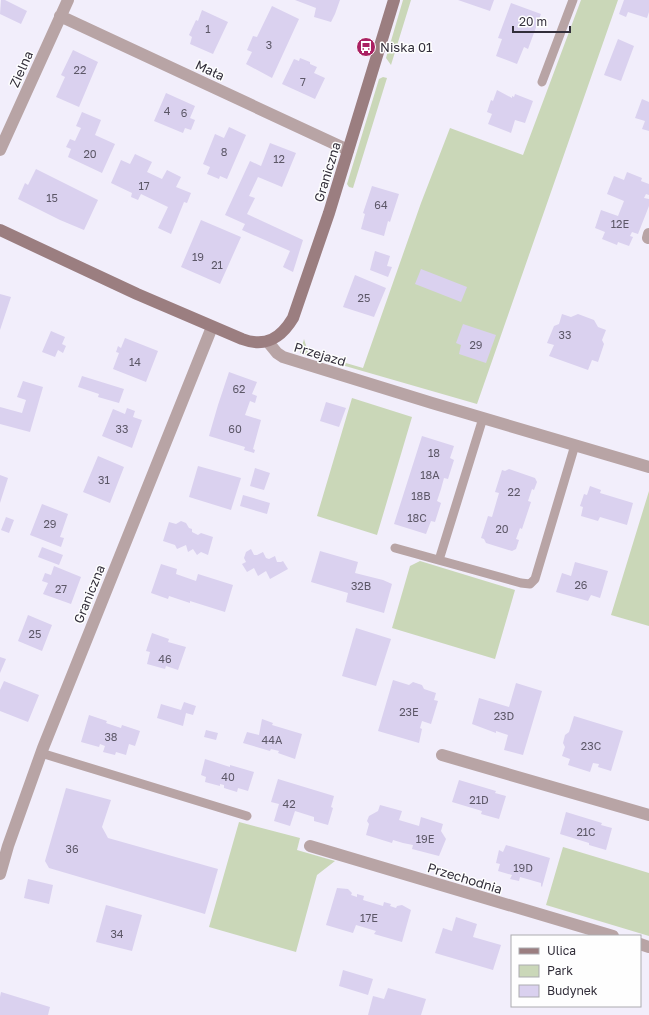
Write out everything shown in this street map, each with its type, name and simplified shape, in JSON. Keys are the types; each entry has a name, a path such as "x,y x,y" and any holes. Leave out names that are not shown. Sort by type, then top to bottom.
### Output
{"street":[{"name":"Zielna","path":"0,150 68,0"},
{"name":"Graniczna","path":"268,342 287,328 293,318 329,213 394,0"},
{"name":"Mała","path":"60,16 348,150"},
{"path":"0,230 212,327 248,342 268,342"},
{"name":"Graniczna","path":"0,874 4,845 212,327"},
{"name":"Przejazd","path":"268,342 273,349 283,357 649,467"},
{"path":"442,755 649,815"},
{"name":"Przechodnia","path":"310,846 609,935"}],"lane":[{"path":"542,82 573,0"},
{"path":"439,560 483,418"},
{"path":"395,548 521,583 530,584 535,579 575,445"},
{"path":"41,753 247,816"}],"green space":[{"path":"403,0 411,0 391,65 386,58"},
{"path":"581,0 618,0 477,404 300,353 304,339 308,352 363,368 421,203 450,128 523,155"},
{"path":"383,77 387,78 353,188 349,187 347,184 379,79"},
{"path":"352,398 412,417 377,535 317,516"},
{"path":"649,491 649,626 611,615"},
{"path":"420,561 515,590 495,659 392,628 410,566"},
{"path":"239,822 300,838 297,850 335,861 317,875 296,952 209,927"},
{"path":"563,847 649,873 649,936 546,905"}],"building":[{"path":"1,0 5,0 27,11 21,24 0,14"},
{"path":"295,0 340,0 331,22 314,17 316,8"},
{"path":"458,0 494,0 490,11"},
{"path":"624,0 649,0 649,12 647,18 628,12 626,17 619,14"},
{"path":"511,3 541,14 528,49 524,47 517,64 496,56 502,39 498,38"},
{"path":"272,6 299,19 272,78 246,64 252,52 247,50 253,36 257,37"},
{"path":"202,10 228,22 213,54 190,44 192,37 189,35 196,20 198,21"},
{"path":"618,39 634,46 621,81 604,75"},
{"path":"73,50 98,62 79,107 56,97 65,77 61,75"},
{"path":"300,58 317,67 314,73 325,78 315,99 282,84 294,59 299,61"},
{"path":"497,90 512,98 515,94 533,101 525,123 515,120 511,133 488,124 492,114 487,112 491,100 493,101"},
{"path":"166,93 195,106 190,118 195,120 191,130 185,128 183,133 154,121"},
{"path":"642,99 649,102 649,131 642,129 645,121 635,118"},
{"path":"82,112 101,120 95,135 115,144 102,173 68,157 71,149 66,147 70,139 75,141 81,128 76,126"},
{"path":"229,127 246,135 227,179 220,176 219,179 207,174 210,167 203,164 215,134 224,138"},
{"path":"270,143 296,153 282,187 258,177 249,196 255,198 247,214 303,240 293,272 283,267 290,251 242,230 245,224 225,215 250,161 261,166"},
{"path":"135,154 152,162 147,172 162,179 167,170 181,177 176,187 191,193 187,203 184,202 171,234 158,228 168,207 141,194 138,200 131,197 132,193 111,183 121,160 130,164"},
{"path":"36,169 98,200 84,230 18,199 25,183 28,185"},
{"path":"627,172 642,178 641,181 649,184 649,195 646,194 644,198 649,199 649,206 638,234 632,232 630,236 633,237 629,246 618,242 617,245 602,239 605,232 595,228 601,210 618,216 624,201 607,194 614,176 624,180"},
{"path":"372,186 399,194 390,222 388,221 384,236 361,229 365,214 363,213"},
{"path":"201,220 241,237 220,284 181,267"},
{"path":"375,251 390,256 387,266 392,267 388,277 370,270"},
{"path":"421,269 467,287 461,302 415,284"},
{"path":"355,275 386,288 374,317 343,307"},
{"path":"0,294 11,297 0,330"},
{"path":"562,314 571,317 578,314 594,320 598,327 606,330 602,340 604,344 598,362 592,360 588,370 549,356 554,345 547,343 554,326 559,324"},
{"path":"463,324 496,335 486,363 459,354 461,345 456,343"},
{"path":"51,331 65,337 62,344 66,346 63,353 58,350 55,357 42,352"},
{"path":"125,338 158,351 146,382 113,369 119,353 116,352 118,346 121,348"},
{"path":"229,372 257,382 252,394 257,396 255,403 250,401 245,415 261,420 253,449 255,450 254,453 244,450 245,447 209,436"},
{"path":"82,376 124,389 119,403 98,397 99,394 78,387"},
{"path":"23,381 43,387 30,432 0,424 0,407 22,413 26,400 17,397"},
{"path":"326,402 346,408 339,427 320,421"},
{"path":"127,408 135,411 133,417 142,420 132,448 102,436 113,409 125,414"},
{"path":"422,436 454,446 450,458 454,460 448,479 444,478 437,501 441,503 435,522 431,521 426,534 394,524"},
{"path":"98,456 124,467 110,503 83,492"},
{"path":"198,466 241,478 231,510 189,497"},
{"path":"255,468 270,473 264,490 250,486"},
{"path":"509,469 535,478 537,482 534,490 532,489 528,501 531,502 522,529 520,528 516,539 519,540 516,549 512,551 486,543 484,539 481,538 488,516 492,517 499,493 495,492 502,470 505,471"},
{"path":"0,475 8,478 0,503"},
{"path":"590,486 601,490 600,493 633,503 627,525 600,517 598,521 581,516 583,507 580,506 584,494 587,495"},
{"path":"243,495 270,503 267,514 240,506"},
{"path":"42,504 68,514 60,537 64,538 61,547 30,535"},
{"path":"6,517 14,520 9,533 1,530"},
{"path":"181,521 186,523 189,528 192,529 192,532 198,535 201,533 213,537 208,555 201,552 197,555 193,549 188,552 186,545 177,549 175,545 163,541 169,522 176,524"},
{"path":"42,547 63,555 59,565 38,557"},
{"path":"251,549 254,555 263,552 266,558 269,559 275,556 277,562 283,561 288,569 270,579 266,571 258,576 254,568 247,572 242,564 246,562 244,558 246,552"},
{"path":"320,551 358,562 355,573 383,580 392,584 384,613 346,602 348,593 311,582"},
{"path":"575,562 608,571 600,598 591,595 588,601 556,592 562,573 571,576"},
{"path":"161,564 177,569 176,574 196,581 198,574 233,585 225,612 190,601 190,603 169,596 168,599 151,593"},
{"path":"54,566 81,577 71,604 43,594 48,583 42,581 45,573 51,575"},
{"path":"28,615 52,625 42,651 18,641"},
{"path":"356,628 391,639 376,686 342,676"},
{"path":"152,633 169,639 168,642 186,647 178,670 166,666 165,669 147,664 150,652 146,651"},
{"path":"0,657 6,659 0,673"},
{"path":"393,680 409,685 413,682 422,685 424,689 436,693 434,700 438,701 431,724 422,721 419,743 378,731"},
{"path":"4,681 39,695 28,722 0,711 0,690"},
{"path":"516,683 542,691 523,755 504,750 508,735 496,731 496,733 472,724 479,698 509,707"},
{"path":"184,702 196,706 193,715 186,713 183,726 157,718 161,704 181,710"},
{"path":"89,715 107,721 106,723 121,728 122,725 140,731 135,746 129,744 126,755 116,752 115,755 103,752 105,746 100,744 99,747 81,742"},
{"path":"574,716 623,731 611,771 598,767 599,764 593,763 590,772 568,765 570,759 562,756 565,747 563,743 565,735 569,732"},
{"path":"262,719 273,723 272,725 302,734 295,759 278,753 279,751 271,749 270,751 243,743 247,732 259,735"},
{"path":"206,730 218,733 216,740 204,737"},
{"path":"205,759 230,767 230,765 254,772 248,791 238,788 237,792 224,788 224,785 220,784 220,786 205,782 206,777 201,775"},
{"path":"278,779 334,796 331,807 333,808 328,825 314,821 314,817 295,811 290,826 274,821 279,804 271,802"},
{"path":"459,780 496,791 495,793 506,796 499,819 481,814 482,811 452,802"},
{"path":"66,788 111,800 102,827 108,838 218,869 205,914 49,868 45,861"},
{"path":"380,805 402,811 399,820 419,826 421,817 443,824 441,831 446,839 439,856 412,849 413,845 393,840 392,843 366,835 369,824 367,821 369,816 378,811"},
{"path":"566,812 602,823 601,825 612,828 606,850 560,834"},
{"path":"506,845 550,858 542,887 541,883 520,877 519,881 510,879 512,875 498,871 500,864 496,863 499,850 503,852"},
{"path":"28,879 53,885 49,904 24,898"},
{"path":"337,888 348,889 352,893 351,895 357,897 357,894 364,896 363,900 383,906 384,902 391,904 390,906 396,908 397,906 402,905 411,910 402,942 374,934 376,931 356,925 353,933 326,925"},
{"path":"106,905 142,915 132,951 96,942"},
{"path":"456,917 477,924 473,937 501,945 493,970 435,953 443,928 452,931"},
{"path":"343,970 373,979 368,995 339,986"},
{"path":"388,988 426,999 421,1015 368,1015 373,996 384,999"},
{"path":"1,992 50,1007 48,1015 0,1015"}],"place":[{"name":"Niska 01","path":"366,47"}]}
